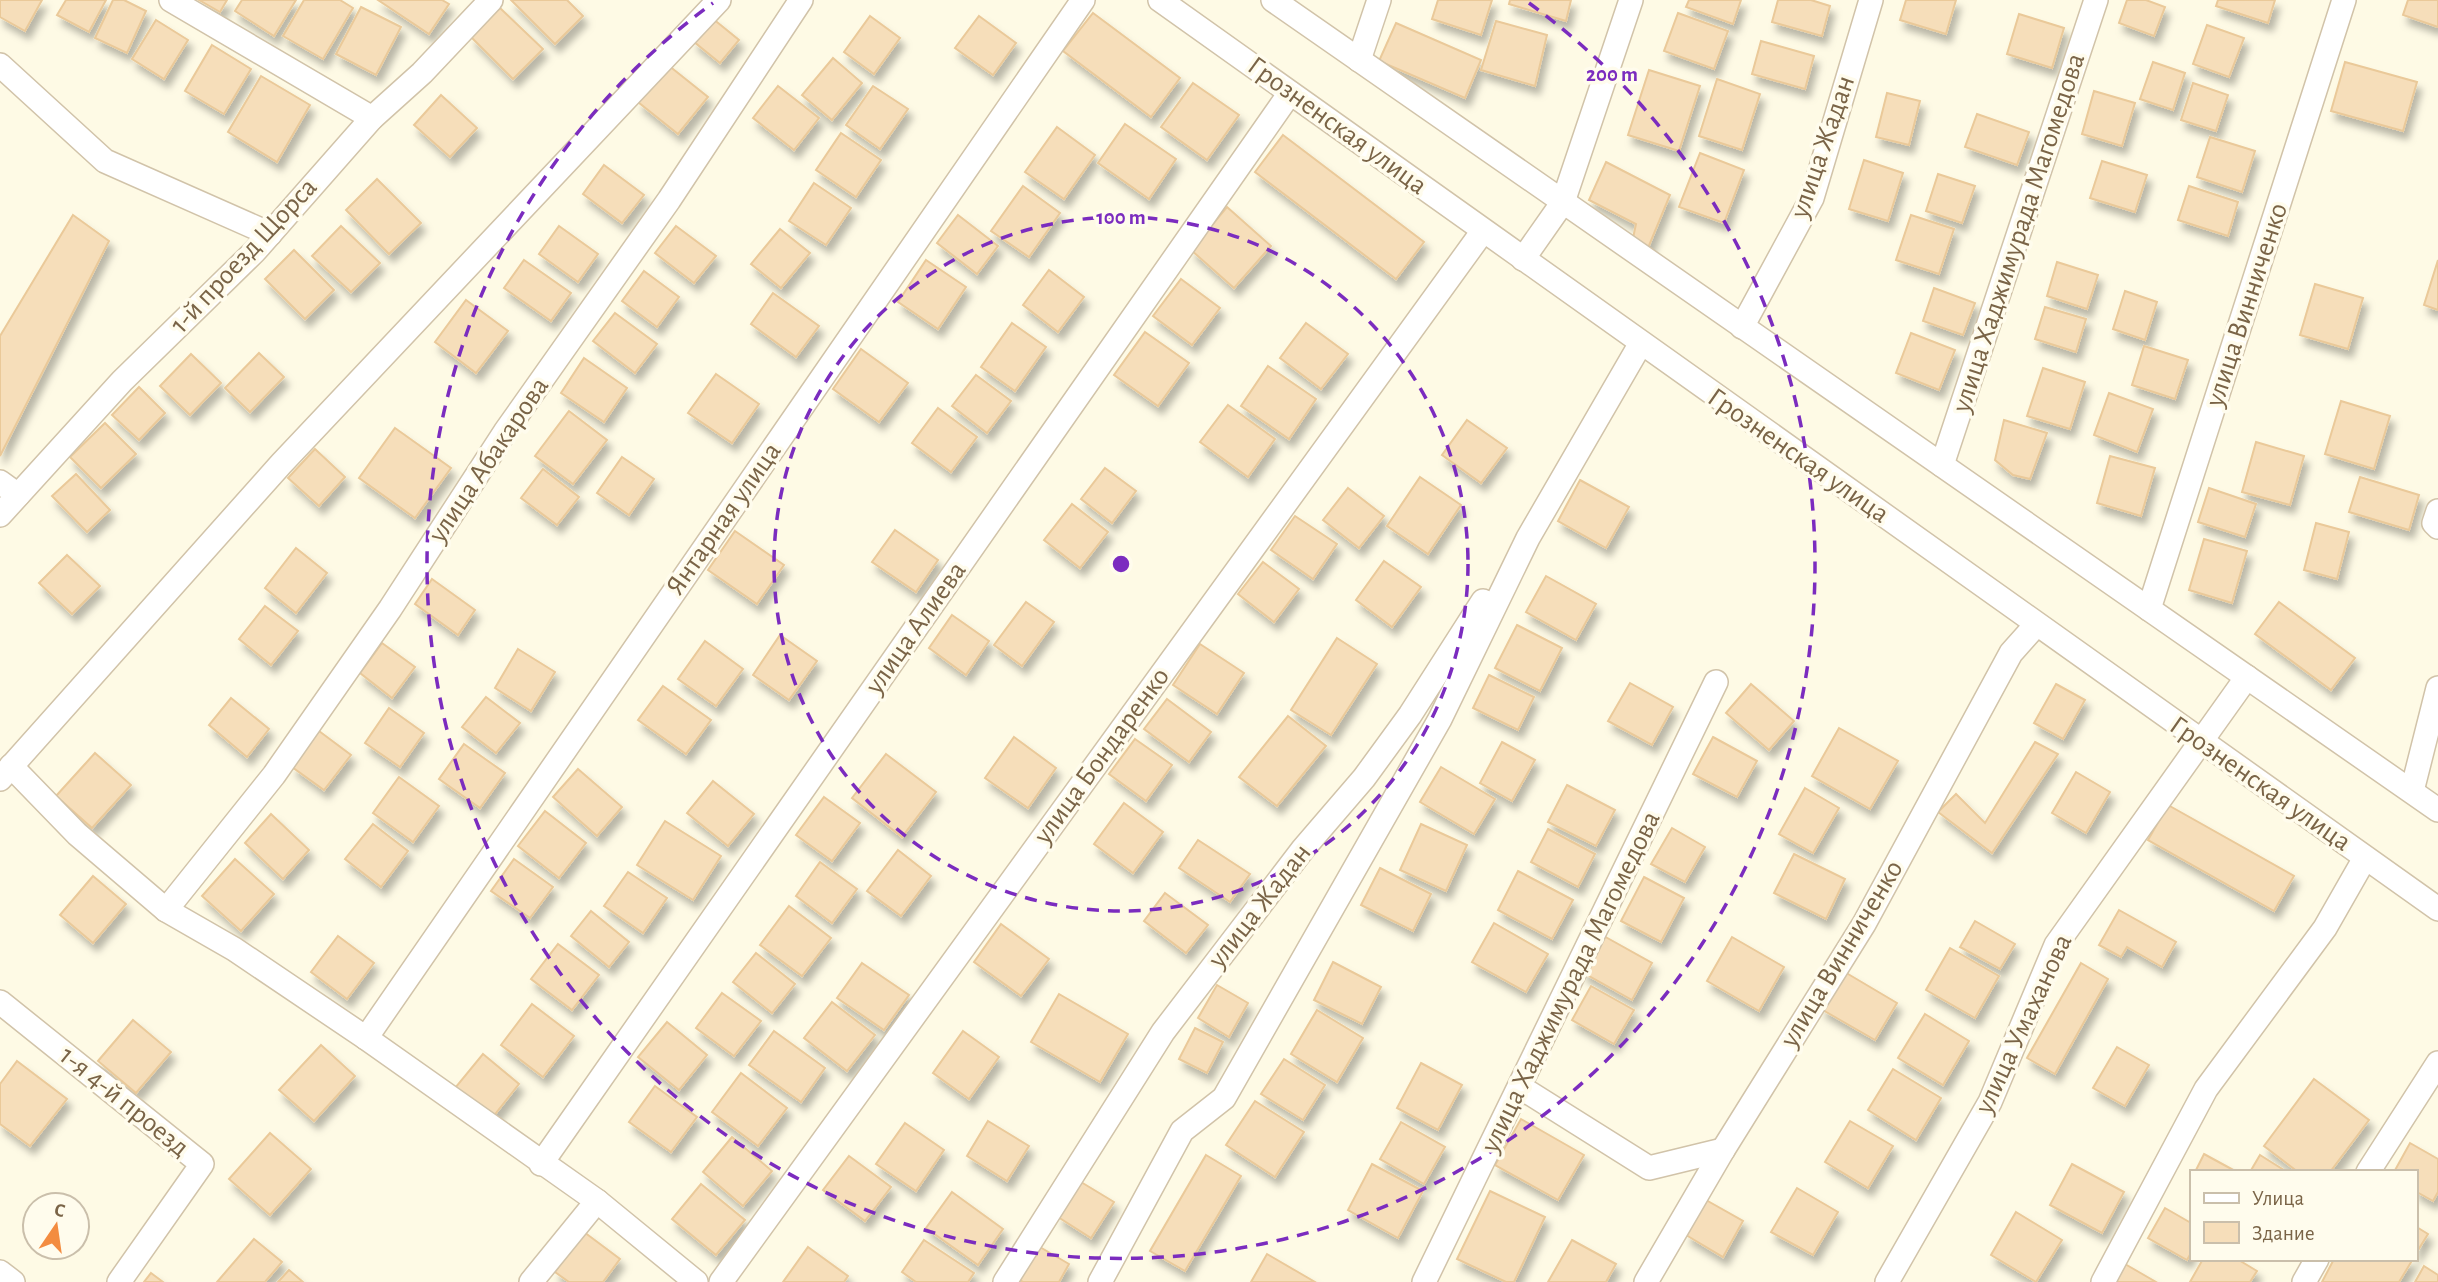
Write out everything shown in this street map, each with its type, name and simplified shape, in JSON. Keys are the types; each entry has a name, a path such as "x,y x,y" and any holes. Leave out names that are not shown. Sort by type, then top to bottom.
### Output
{"street":[{"path":"171,0 372,118"},
{"name":"1-й проезд Щорса","path":"0,515 9,488 122,381 270,234 372,118 422,73 491,0"},
{"path":"696,1282 597,1202 366,1038 234,949 166,910 5,772 281,464 719,0"},
{"name":"улица Абакарова","path":"166,910 290,753 390,610 505,432 669,200 800,0"},
{"name":"Янтарная улица","path":"366,1038 1083,0"},
{"name":"Грозненская улица","path":"1160,0 2438,909"},
{"path":"1273,0 2438,810"},
{"path":"1359,60 1379,0"},
{"path":"1523,259 1563,202 1631,0"},
{"name":"улица Жадан","path":"1742,327 1812,198 1871,0"},
{"name":"улица Хаджимурада Магомедова","path":"1942,465 2096,0"},
{"name":"улица Винниченко","path":"2149,609 2344,0"},
{"path":"0,65 105,161 270,234"},
{"name":"улица Алиева","path":"541,1164 1290,93"},
{"name":"улица Бондаренко","path":"721,1282 1483,230"},
{"path":"1100,1282 1182,1131 1224,1098 1440,719 1528,538 1641,343"},
{"path":"2438,512 2434,523 2438,527"},
{"name":"улица Жадан","path":"1005,1282 1163,1032 1303,849 1364,778 1528,538"},
{"name":"улица Винниченко","path":"1646,1282 1723,1150 1864,924 2011,653 2036,625"},
{"name":"улица Умаханова","path":"1887,1282 1990,1102 2056,945 2247,677"},
{"name":"улица Хаджимурада Магомедова","path":"1424,1282 1716,682"},
{"path":"2412,792 2438,688"},
{"path":"2103,1282 2206,1088 2325,928 2365,858"},
{"name":"1-я 4-й проезд","path":"0,1002 202,1164 119,1282"},
{"path":"2369,1170 2438,1063"},
{"path":"1520,1087 1648,1168 1723,1150"},
{"path":"531,1282 597,1202"},
{"path":"2304,1282 2316,1261"},
{"path":"0,1272 13,1282"}],"building":[{"path":"0,0 42,0 25,31 0,17"},
{"path":"66,0 106,0 89,32 57,15"},
{"path":"113,0 124,0 146,11 127,53 95,38"},
{"path":"199,0 227,0 220,12"},
{"path":"242,0 296,0 274,36 235,11"},
{"path":"304,0 340,0 353,8 323,59 283,36"},
{"path":"378,0 442,0 449,4 429,34"},
{"path":"511,0 567,0 583,16 555,44"},
{"path":"1438,0 1492,0 1481,35 1432,19"},
{"path":"1510,0 1571,0 1566,21 1509,4"},
{"path":"1689,0 1741,0 1733,24 1686,7"},
{"path":"1778,0 1811,0 1830,6 1822,36 1772,22"},
{"path":"1906,0 1956,0 1946,34 1900,20"},
{"path":"2127,0 2146,0 2165,7 2154,36 2119,23"},
{"path":"2218,0 2275,0 2268,23 2216,6"},
{"path":"2408,0 2438,0 2438,27 2403,15"},
{"path":"361,7 401,27 376,75 336,54"},
{"path":"500,8 543,49 513,79 471,37"},
{"path":"1093,13 1180,78 1151,117 1063,51"},
{"path":"1678,13 1728,31 1714,69 1664,51"},
{"path":"2019,14 2064,28 2052,68 2007,54"},
{"path":"870,16 900,38 874,74 844,52"},
{"path":"979,16 1016,43 993,75 955,48"},
{"path":"712,18 739,40 720,63 693,41"},
{"path":"156,20 188,40 164,79 132,59"},
{"path":"1496,21 1547,35 1535,86 1481,70"},
{"path":"1396,23 1481,60 1465,98 1379,61"},
{"path":"2207,25 2244,38 2229,77 2193,64"},
{"path":"1761,41 1814,56 1805,89 1752,74"},
{"path":"212,45 251,69 224,114 185,91"},
{"path":"833,58 862,83 832,120 802,95"},
{"path":"2153,62 2185,73 2173,110 2140,99"},
{"path":"2345,62 2417,82 2403,131 2331,111"},
{"path":"668,65 708,97 678,134 638,102"},
{"path":"1649,70 1700,86 1679,151 1628,135"},
{"path":"261,76 310,105 277,162 228,132"},
{"path":"1717,79 1760,94 1742,150 1699,136"},
{"path":"1193,83 1239,115 1207,160 1161,127"},
{"path":"2193,83 2228,95 2216,131 2181,120"},
{"path":"778,86 819,118 794,150 753,118"},
{"path":"873,86 908,109 880,149 846,125"},
{"path":"2094,91 2135,103 2122,146 2082,134"},
{"path":"1887,93 1920,101 1909,145 1876,137"},
{"path":"441,95 477,128 450,157 414,125"},
{"path":"1977,114 2029,132 2017,165 1965,147"},
{"path":"1125,124 1176,159 1149,199 1098,163"},
{"path":"1057,127 1095,155 1064,199 1025,172"},
{"path":"841,133 881,160 856,197 816,170"},
{"path":"1283,135 1424,242 1396,279 1255,172"},
{"path":"2210,137 2255,151 2242,192 2197,177"},
{"path":"1700,153 1744,170 1724,223 1679,207"},
{"path":"1864,160 1903,173 1888,221 1849,209"},
{"path":"2102,161 2147,175 2135,212 2090,198"},
{"path":"1606,162 1670,195 1648,248 1633,238 1636,224 1589,200"},
{"path":"604,165 644,195 622,223 583,194"},
{"path":"1938,174 1975,186 1962,223 1926,211"},
{"path":"377,179 421,223 389,254 346,210"},
{"path":"814,183 851,208 826,245 789,221"},
{"path":"1023,186 1060,213 1029,257 991,231"},
{"path":"2189,186 2238,202 2228,236 2178,220"},
{"path":"1227,207 1271,246 1234,288 1191,250"},
{"path":"73,215 109,241 0,456 0,336"},
{"path":"958,215 998,246 977,274 937,243"},
{"path":"1911,215 1954,229 1939,274 1896,260"},
{"path":"341,226 380,263 351,292 312,256"},
{"path":"559,226 598,254 578,282 539,254"},
{"path":"676,226 716,256 694,283 655,253"},
{"path":"780,229 810,253 781,288 751,264"},
{"path":"294,250 334,290 305,319 265,279"},
{"path":"524,260 571,293 551,321 504,288"},
{"path":"926,260 966,287 938,329 898,302"},
{"path":"2438,260 2438,310 2424,305"},
{"path":"2057,262 2098,275 2087,309 2047,296"},
{"path":"1049,270 1084,297 1058,332 1023,305"},
{"path":"644,271 679,297 657,327 622,301"},
{"path":"1181,279 1220,308 1192,345 1153,316"},
{"path":"2315,284 2363,298 2348,349 2300,335"},
{"path":"1934,288 1975,303 1963,335 1923,321"},
{"path":"2125,291 2157,302 2145,340 2113,329"},
{"path":"773,293 819,326 796,357 751,324"},
{"path":"466,300 508,331 476,373 435,342"},
{"path":"2045,307 2086,319 2076,352 2035,339"},
{"path":"615,313 657,344 635,373 593,341"},
{"path":"1012,323 1046,347 1015,391 981,367"},
{"path":"1306,323 1348,354 1321,389 1280,358"},
{"path":"1145,332 1189,363 1158,406 1114,375"},
{"path":"1911,333 1955,350 1939,390 1896,373"},
{"path":"2144,346 2188,360 2175,399 2132,385"},
{"path":"861,349 908,383 879,422 833,389"},
{"path":"259,353 284,377 250,412 225,388"},
{"path":"191,354 221,383 190,415 160,386"},
{"path":"584,358 627,388 604,422 561,393"},
{"path":"1268,366 1316,399 1289,439 1241,406"},
{"path":"2043,368 2085,382 2070,429 2027,416"},
{"path":"716,374 759,404 732,443 688,413"},
{"path":"976,375 1011,401 987,433 952,406"},
{"path":"139,387 165,413 139,440 112,415"},
{"path":"2109,393 2153,409 2137,452 2094,435"},
{"path":"2341,401 2390,416 2374,469 2325,454"},
{"path":"1228,405 1275,439 1248,477 1200,442"},
{"path":"938,408 977,437 951,472 912,443"},
{"path":"569,411 607,440 573,484 535,456"},
{"path":"1467,420 1507,448 1481,483 1442,455"},
{"path":"2004,420 2047,433 2030,479 2013,475 1995,460"},
{"path":"105,423 136,454 101,488 70,457"},
{"path":"395,428 451,468 415,518 359,478"},
{"path":"2256,442 2304,456 2290,505 2242,492"},
{"path":"315,449 345,477 319,506 288,478"},
{"path":"2110,456 2155,468 2141,516 2097,503"},
{"path":"622,457 654,479 629,515 597,493"},
{"path":"1105,468 1136,491 1112,523 1081,499"},
{"path":"543,469 579,497 557,525 521,498"},
{"path":"76,474 110,510 87,532 52,496"},
{"path":"1420,477 1461,505 1428,554 1387,526"},
{"path":"2360,477 2419,495 2409,530 2349,512"},
{"path":"1580,480 1629,507 1606,548 1558,521"},
{"path":"1348,488 1384,516 1359,548 1323,520"},
{"path":"2209,488 2256,504 2245,537 2198,522"},
{"path":"1072,504 1108,532 1080,568 1044,540"},
{"path":"1295,516 1337,544 1313,579 1271,550"},
{"path":"2316,523 2349,532 2337,579 2304,570"},
{"path":"895,530 938,560 916,592 872,562"},
{"path":"735,531 784,565 757,604 708,570"},
{"path":"2204,539 2247,551 2232,603 2189,590"},
{"path":"296,548 327,573 296,613 265,588"},
{"path":"67,555 100,586 72,614 39,583"},
{"path":"1384,561 1421,587 1392,627 1356,600"},
{"path":"1263,562 1299,589 1274,622 1238,594"},
{"path":"1546,576 1596,604 1576,640 1526,612"},
{"path":"432,579 475,610 458,635 415,604"},
{"path":"1026,602 1054,622 1022,666 994,645"},
{"path":"2279,602 2355,658 2331,690 2255,634"},
{"path":"265,606 298,631 271,665 239,639"},
{"path":"952,615 989,641 966,675 929,648"},
{"path":"1517,625 1562,648 1540,691 1495,668"},
{"path":"780,635 817,661 789,700 753,675"},
{"path":"1337,638 1377,664 1331,735 1291,710"},
{"path":"705,641 743,669 716,706 678,679"},
{"path":"382,643 415,667 392,698 360,673"},
{"path":"1200,644 1244,673 1217,714 1173,685"},
{"path":"518,649 555,672 531,711 495,688"},
{"path":"1489,675 1534,697 1518,730 1473,708"},
{"path":"1630,683 1673,707 1652,745 1608,721"},
{"path":"1751,684 1794,721 1769,750 1726,713"},
{"path":"2056,684 2085,700 2063,739 2034,723"},
{"path":"663,686 711,720 686,754 638,720"},
{"path":"486,697 520,723 496,753 462,727"},
{"path":"231,698 269,729 247,757 209,725"},
{"path":"1167,699 1211,732 1189,762 1144,729"},
{"path":"389,708 424,733 400,767 365,743"},
{"path":"1288,716 1326,746 1277,806 1239,777"},
{"path":"1839,728 1898,761 1870,809 1812,776"},
{"path":"319,731 351,755 324,790 292,767"},
{"path":"1014,737 1056,768 1028,808 985,778"},
{"path":"1713,737 1757,761 1737,797 1693,774"},
{"path":"1135,739 1172,765 1146,801 1109,774"},
{"path":"1502,742 1535,760 1512,801 1480,783"},
{"path":"2035,742 2058,754 1992,853 1938,812 1956,794 1985,823"},
{"path":"464,744 505,773 480,808 439,779"},
{"path":"95,753 131,785 92,828 56,796"},
{"path":"886,754 936,792 902,837 852,798"},
{"path":"1441,767 1495,799 1474,834 1420,802"},
{"path":"578,769 622,807 597,836 553,797"},
{"path":"2076,772 2110,792 2086,833 2052,813"},
{"path":"399,777 439,806 413,842 373,813"},
{"path":"713,781 754,814 728,846 687,813"},
{"path":"1567,785 1615,810 1596,846 1548,822"},
{"path":"1805,788 1839,808 1813,853 1779,834"},
{"path":"824,797 860,823 832,861 796,835"},
{"path":"1124,803 1163,832 1133,873 1094,844"},
{"path":"2168,805 2294,876 2274,911 2148,840"},
{"path":"545,811 586,843 559,878 518,846"},
{"path":"271,814 309,850 283,879 245,843"},
{"path":"665,821 721,856 693,900 637,865"},
{"path":"373,824 408,851 381,887 345,859"},
{"path":"1421,824 1467,845 1446,891 1400,870"},
{"path":"1672,828 1705,847 1685,882 1651,864"},
{"path":"1548,829 1595,854 1578,887 1531,862"},
{"path":"1198,840 1250,874 1230,902 1179,868"},
{"path":"898,850 931,876 901,916 867,891"},
{"path":"1794,854 1845,879 1826,919 1774,893"},
{"path":"235,859 274,894 241,931 202,896"},
{"path":"514,859 553,887 530,918 491,891"},
{"path":"820,862 857,889 832,923 796,896"},
{"path":"1380,868 1431,894 1413,931 1361,905"},
{"path":"1518,871 1573,900 1552,939 1498,910"},
{"path":"628,872 667,898 643,933 604,906"},
{"path":"93,876 126,904 93,943 60,915"},
{"path":"1644,877 1684,898 1661,942 1621,921"},
{"path":"1165,893 1208,925 1186,953 1144,921"},
{"path":"789,906 831,938 802,976 760,945"},
{"path":"2119,910 2176,942 2162,967 2127,947 2121,957 2099,945"},
{"path":"591,911 629,942 609,967 571,936"},
{"path":"1975,921 2015,944 2000,969 1960,947"},
{"path":"1494,923 1548,954 1526,992 1472,962"},
{"path":"1001,924 1049,959 1021,996 974,962"},
{"path":"1602,935 1652,963 1632,1000 1582,972"},
{"path":"338,936 374,963 347,999 311,972"},
{"path":"1732,937 1784,967 1759,1011 1707,981"},
{"path":"558,944 599,975 572,1010 531,979"},
{"path":"1950,948 1999,976 1975,1018 1926,990"},
{"path":"756,953 795,984 772,1013 733,982"},
{"path":"1333,962 1381,987 1362,1024 1314,1000"},
{"path":"862,963 909,995 884,1030 837,998"},
{"path":"2081,963 2108,979 2055,1074 2027,1058"},
{"path":"1843,971 1897,1003 1875,1040 1821,1009"},
{"path":"1217,985 1248,1003 1229,1037 1198,1018"},
{"path":"1591,986 1634,1010 1614,1044 1572,1020"},
{"path":"722,993 761,1021 734,1056 696,1028"},
{"path":"1059,994 1128,1034 1100,1082 1031,1042"},
{"path":"832,1002 875,1035 847,1071 804,1038"},
{"path":"532,1004 574,1036 543,1077 501,1045"},
{"path":"1317,1010 1363,1038 1337,1082 1291,1054"},
{"path":"1925,1014 1969,1041 1943,1085 1898,1058"},
{"path":"133,1020 171,1052 136,1093 98,1061"},
{"path":"667,1022 707,1055 679,1090 638,1057"},
{"path":"1195,1028 1223,1042 1207,1073 1179,1059"},
{"path":"774,1031 825,1068 801,1102 749,1065"},
{"path":"963,1031 999,1057 969,1099 933,1073"},
{"path":"321,1045 355,1076 314,1121 279,1090"},
{"path":"2117,1047 2149,1065 2125,1106 2093,1088"},
{"path":"483,1054 519,1084 492,1118 455,1088"},
{"path":"1284,1059 1325,1085 1303,1120 1261,1094"},
{"path":"17,1061 67,1099 30,1146 0,1124 0,1084"},
{"path":"1421,1063 1462,1085 1438,1130 1397,1108"},
{"path":"1893,1069 1941,1098 1916,1140 1868,1110"},
{"path":"741,1073 787,1108 758,1146 712,1112"},
{"path":"2314,1079 2369,1120 2332,1170 2295,1170 2264,1146"},
{"path":"655,1086 697,1117 671,1152 629,1122"},
{"path":"1255,1101 1304,1132 1275,1177 1226,1145"},
{"path":"1521,1119 1584,1155 1558,1200 1495,1165"},
{"path":"988,1121 1029,1146 1007,1181 967,1156"},
{"path":"1850,1121 1893,1146 1868,1188 1825,1162"},
{"path":"1401,1122 1445,1147 1424,1184 1380,1159"},
{"path":"905,1123 944,1150 916,1191 876,1164"},
{"path":"270,1133 311,1169 270,1215 229,1179"},
{"path":"732,1137 772,1171 743,1206 703,1172"},
{"path":"2410,1143 2438,1159 2438,1192 2433,1201 2417,1192 2417,1170 2395,1170"},
{"path":"2204,1154 2233,1170 2196,1170"},
{"path":"1206,1155 1241,1176 1185,1271 1150,1251"},
{"path":"2260,1155 2284,1170 2251,1170"},
{"path":"849,1156 891,1187 865,1221 823,1190"},
{"path":"1372,1164 1423,1191 1398,1238 1348,1210"},
{"path":"2072,1164 2124,1192 2102,1233 2050,1205"},
{"path":"1081,1182 1114,1202 1091,1238 1058,1217"},
{"path":"701,1184 745,1220 716,1255 672,1219"},
{"path":"1797,1188 1838,1212 1813,1255 1771,1232"},
{"path":"1490,1191 1545,1217 1514,1282 1506,1282 1457,1259"},
{"path":"952,1192 1003,1229 978,1265 926,1228"},
{"path":"1706,1200 1743,1221 1723,1257 1686,1235"},
{"path":"2165,1208 2190,1222 2190,1255 2187,1260 2148,1238"},
{"path":"2016,1212 2062,1240 2036,1282 1991,1255"},
{"path":"2417,1227 2428,1234 2417,1252"},
{"path":"584,1232 620,1259 603,1282 569,1282 555,1272"},
{"path":"254,1239 282,1262 265,1282 217,1282"},
{"path":"924,1240 974,1273 968,1282 916,1282 902,1272"},
{"path":"1572,1240 1616,1264 1606,1282 1548,1282"},
{"path":"1033,1243 1069,1264 1059,1282 1023,1282 1013,1277"},
{"path":"808,1247 848,1276 844,1282 783,1282"},
{"path":"1267,1254 1315,1282 1251,1282"},
{"path":"2202,1261 2240,1261 2257,1271 2250,1282 2190,1282"},
{"path":"2333,1261 2412,1261 2399,1282 2322,1282"},
{"path":"2125,1264 2156,1282 2114,1282"},
{"path":"2424,1266 2438,1275 2438,1282 2415,1282"},
{"path":"289,1270 303,1282 278,1282"},
{"path":"151,1273 163,1282 144,1282"}]}
